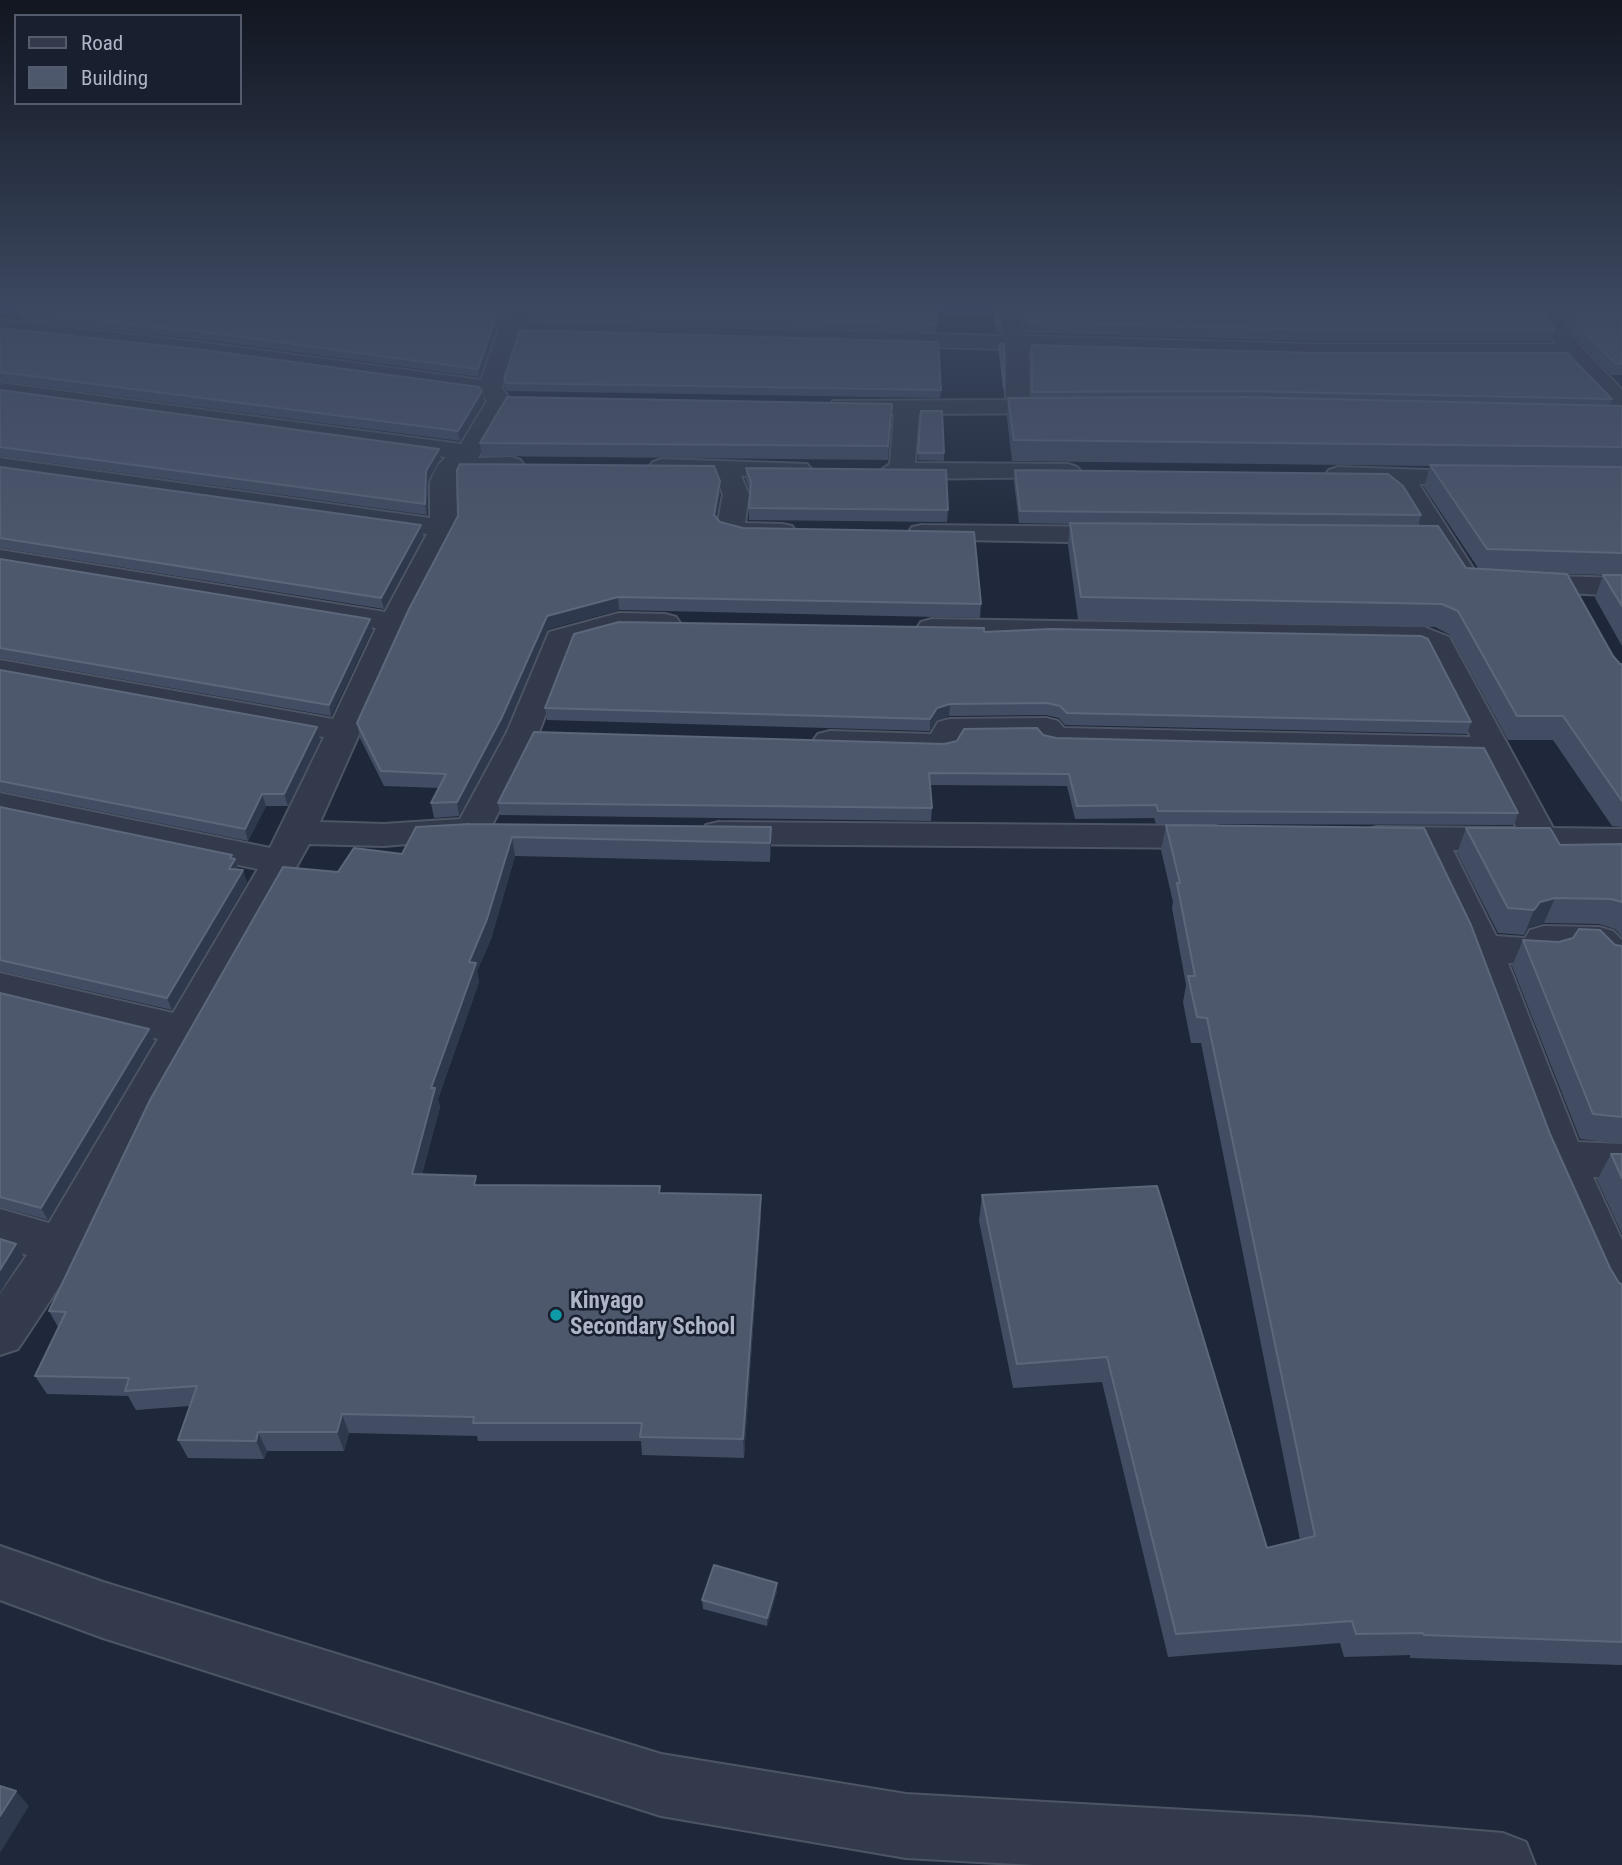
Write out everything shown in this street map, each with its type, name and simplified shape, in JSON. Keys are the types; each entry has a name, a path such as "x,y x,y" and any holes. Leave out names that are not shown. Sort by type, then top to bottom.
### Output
{"street":[{"path":"20,393 460,460 539,466"},
{"path":"488,393 526,402"},
{"path":"1017,408 1018,393"},
{"path":"0,1334 60,1246 288,847 345,731 394,622 444,528 443,482 460,460 494,394"},
{"path":"812,406 1085,408"},
{"path":"902,471 907,407"},
{"path":"1595,416 1622,417"},
{"path":"0,466 444,528"},
{"path":"632,467 820,470"},
{"path":"725,468 736,494 731,527 744,531 814,532"},
{"path":"875,470 1093,473"},
{"path":"1311,475 1501,477"},
{"path":"1393,475 1412,491 1469,582 1622,586"},
{"path":"897,533 1149,535"},
{"path":"1414,538 1442,538"},
{"path":"0,558 394,622"},
{"path":"1570,585 1589,620"},
{"path":"473,829 536,733 560,638 619,622 688,624"},
{"path":"909,628 1424,636 1438,643 1541,839"},
{"path":"0,669 345,731"},
{"path":"804,741 943,744 950,729 1046,729 1054,738 1493,748"},
{"path":"0,804 288,847 384,835 473,829 515,830"},
{"path":"681,832 1249,838"},
{"path":"1346,838 1622,840"},
{"path":"1429,838 1483,949 1562,1159 1622,1292"},
{"path":"1483,949 1547,952 1544,939 1599,940 1618,959 1622,959"},
{"path":"0,987 182,1030"},
{"path":"1562,1159 1622,1161"},
{"path":"0,1228 60,1246"},
{"path":"0,1573 103,1610 661,1785 906,1826 1310,1857 1503,1865"}],"building":[{"path":"0,393 23,393 439,449 426,471 425,504 0,447"},
{"path":"163,393 481,393 458,431"},
{"path":"1333,393 1606,393 1612,399"},
{"path":"507,397 892,404 888,446 480,443"},
{"path":"1240,397 1622,406 1622,447 1014,440 1008,398"},
{"path":"921,411 942,411 944,453 918,453"},
{"path":"460,464 714,466 720,481 714,515 720,522 743,528 974,532 981,604 618,597 547,616 502,717 457,802 431,803 446,774 381,771 357,723 409,609 458,516 457,470"},
{"path":"1430,465 1622,467 1622,553 1487,549"},
{"path":"0,467 421,525 381,598 0,538"},
{"path":"746,468 946,470 948,510 749,508 751,482"},
{"path":"1015,470 1388,474 1403,486 1421,515 1020,511"},
{"path":"1070,523 1438,526 1466,568 1567,574 1613,656 1622,664 1622,801 1563,716 1517,716 1458,611 1442,604 1081,597"},
{"path":"0,559 370,619 329,705 0,648"},
{"path":"1603,575 1622,575 1622,606"},
{"path":"619,622 984,628 984,632 1051,629 1421,636 1428,639 1471,722 1067,713 1060,706 1047,703 950,704 937,708 930,719 545,708 574,634"},
{"path":"0,670 317,727 284,794 262,794 245,829 0,781"},
{"path":"1037,728 1043,735 1056,738 1484,748 1518,813 1158,811 1156,805 1077,806 1069,774 929,773 932,808 498,803 534,732 944,744 957,741 964,729"},
{"path":"0,807 232,855 230,858 235,859 229,869 243,870 167,998 0,960"},
{"path":"470,824 771,827 770,843 512,837 487,919 469,962 476,963 431,1088 435,1088 412,1174 476,1176 474,1185 660,1186 659,1193 761,1195 743,1439 640,1437 642,1423 473,1423 474,1417 342,1414 337,1432 258,1432 256,1441 178,1440 197,1386 125,1391 129,1378 35,1376 66,1312 49,1311 150,1100 283,867 338,872 354,848 402,854 416,827"},
{"path":"1166,825 1424,828 1471,925 1550,1134 1610,1268 1622,1284 1622,1642 1423,1633 1356,1634 1352,1621 1176,1634 1107,1357 1017,1364 982,1195 1157,1186 1267,1548 1315,1536 1207,1018 1197,1017 1188,976 1195,976 1177,883 1180,883"},
{"path":"1466,828 1550,828 1560,845 1622,844 1622,902 1611,899 1555,898 1540,902 1534,910 1508,908"},
{"path":"1579,929 1600,930 1615,945 1622,946 1622,1117 1593,1114 1523,940 1559,942 1573,938"},
{"path":"0,993 149,1029 41,1208 0,1197"},
{"path":"1611,1154 1622,1154 1622,1178"},
{"path":"0,1239 16,1244 0,1270"},
{"path":"714,1565 777,1583 767,1618 702,1600"},
{"path":"0,1786 16,1791 0,1816"}],"place":[{"name":"Kinyago Secondary School","path":"556,1315"}]}
